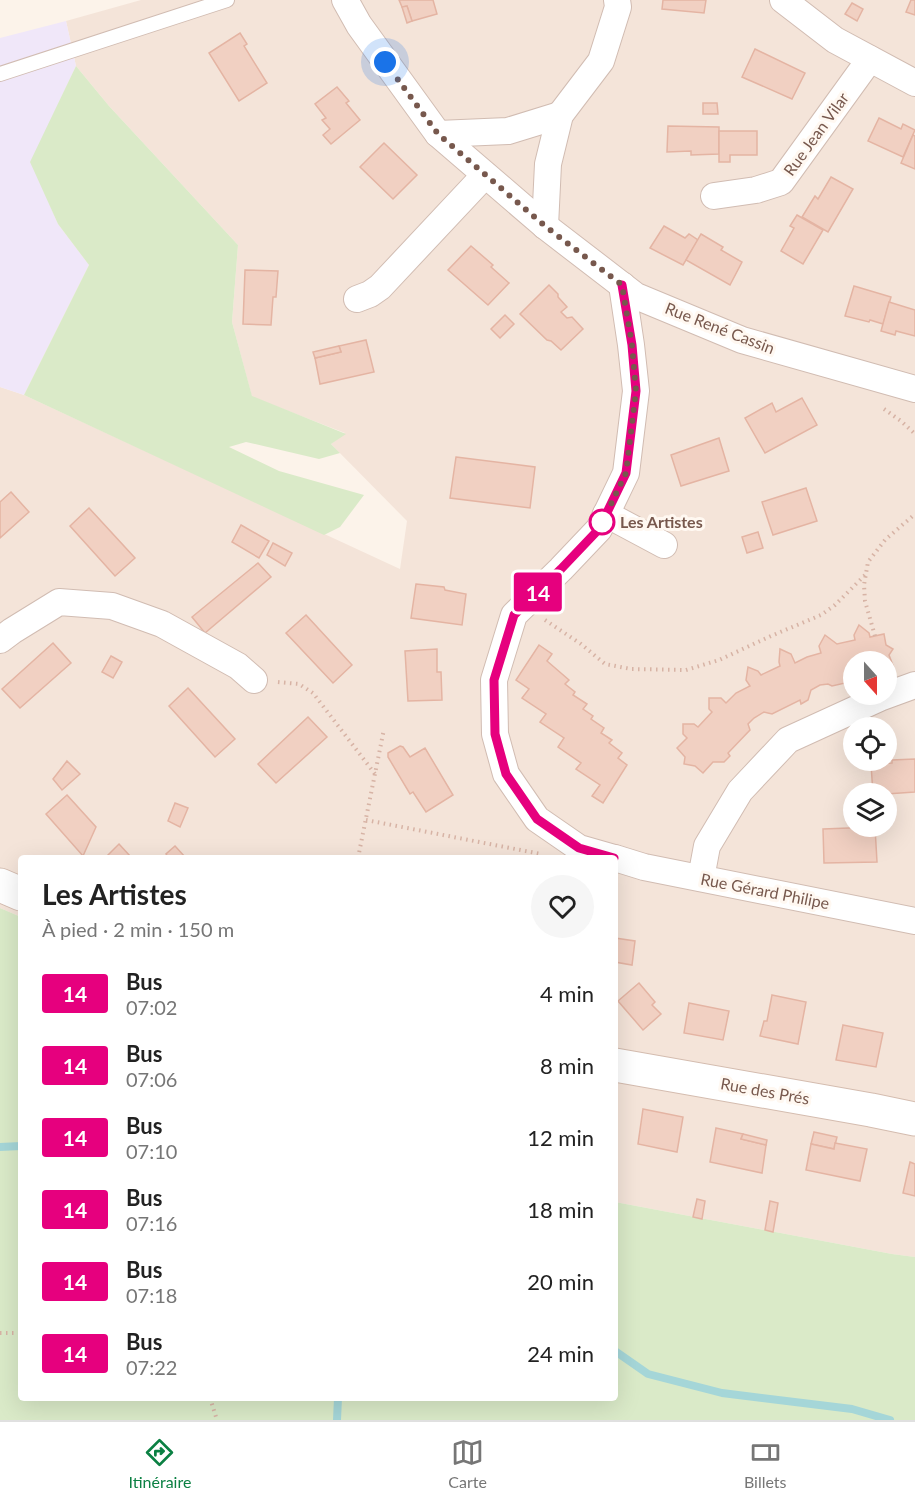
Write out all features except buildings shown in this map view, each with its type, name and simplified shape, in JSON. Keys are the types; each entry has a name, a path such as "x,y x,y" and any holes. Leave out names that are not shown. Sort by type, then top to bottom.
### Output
{"street":[{"name":"Rue René Cassin","path":"345,0 359,25 438,134 545,226 636,296 742,340 915,389"},
{"path":"545,226 548,164 560,115 601,61 618,7 617,0"},
{"path":"783,0 835,40 915,83"},
{"name":"Rue Jean Vilar","path":"714,196 756,190 781,182 870,59"},
{"path":"438,134 508,131 560,115"},
{"path":"357,299 381,287 485,175"},
{"name":"Rue Gérard Philipe","path":"604,855 579,848 537,819 506,774 495,734 494,680 514,615 599,529 626,473 636,391 632,345 622,285"},
{"path":"606,514 664,545"},
{"path":"0,640 59,602 112,606 162,624 238,666 254,680"},
{"path":"701,878 707,846 740,791 788,740 882,697 915,685"},
{"name":"Rue Gérard Philipe","path":"618,859 644,867 915,921"},
{"path":"0,885 18,893"},
{"name":"Rue des Prés","path":"618,1066 915,1119"}],"lane":[{"path":"0,74 227,0"}],"path":[{"path":"875,636 865,601 864,585 868,562 885,540 915,514"},
{"path":"523,606 581,644 605,664 631,669 686,670 719,660 821,615 835,605 865,575"},
{"path":"254,680 299,684 313,693 375,774"},
{"path":"359,855 384,729"},
{"path":"366,820 543,854 550,854 565,838"},
{"path":"0,1333 18,1333"},
{"path":"211,1401 217,1420"}],"shaded area":[{"path":"141,0 915,0 915,1257 618,1203 618,855 18,855 18,916 0,908 0,387 24,395 400,569 407,521 331,444 345,433 252,397 232,322 238,245 109,106 76,66 66,21"},
{"path":"66,21 76,66 31,162 58,224 89,265 24,395 0,387 0,38"}],"green space":[{"path":"76,66 109,106 238,245 232,322 252,396 346,434 331,444 340,453 319,459 246,442 229,447 279,471 364,495 340,527 324,535 24,395 89,265 58,224 30,162"},
{"path":"0,908 18,916 18,1401 618,1401 618,1203 915,1257 915,1420 0,1420"}],"waterway":[{"path":"0,1147 18,1146"},
{"path":"618,1353 648,1374 722,1393 852,1409 890,1420"},
{"path":"337,1420 338,1401"}],"bus line":[{"name":"14","path":"604,855 579,848 537,819 506,774 495,734 494,680 514,615 599,529 626,473 636,391 632,345 622,285"}],"place":[{"name":"Les Artistes","path":"602,522"}],"route":[{"path":"385,62 438,134 545,226 622,285 632,345 636,391 626,473 599,529 602,522"}]}
